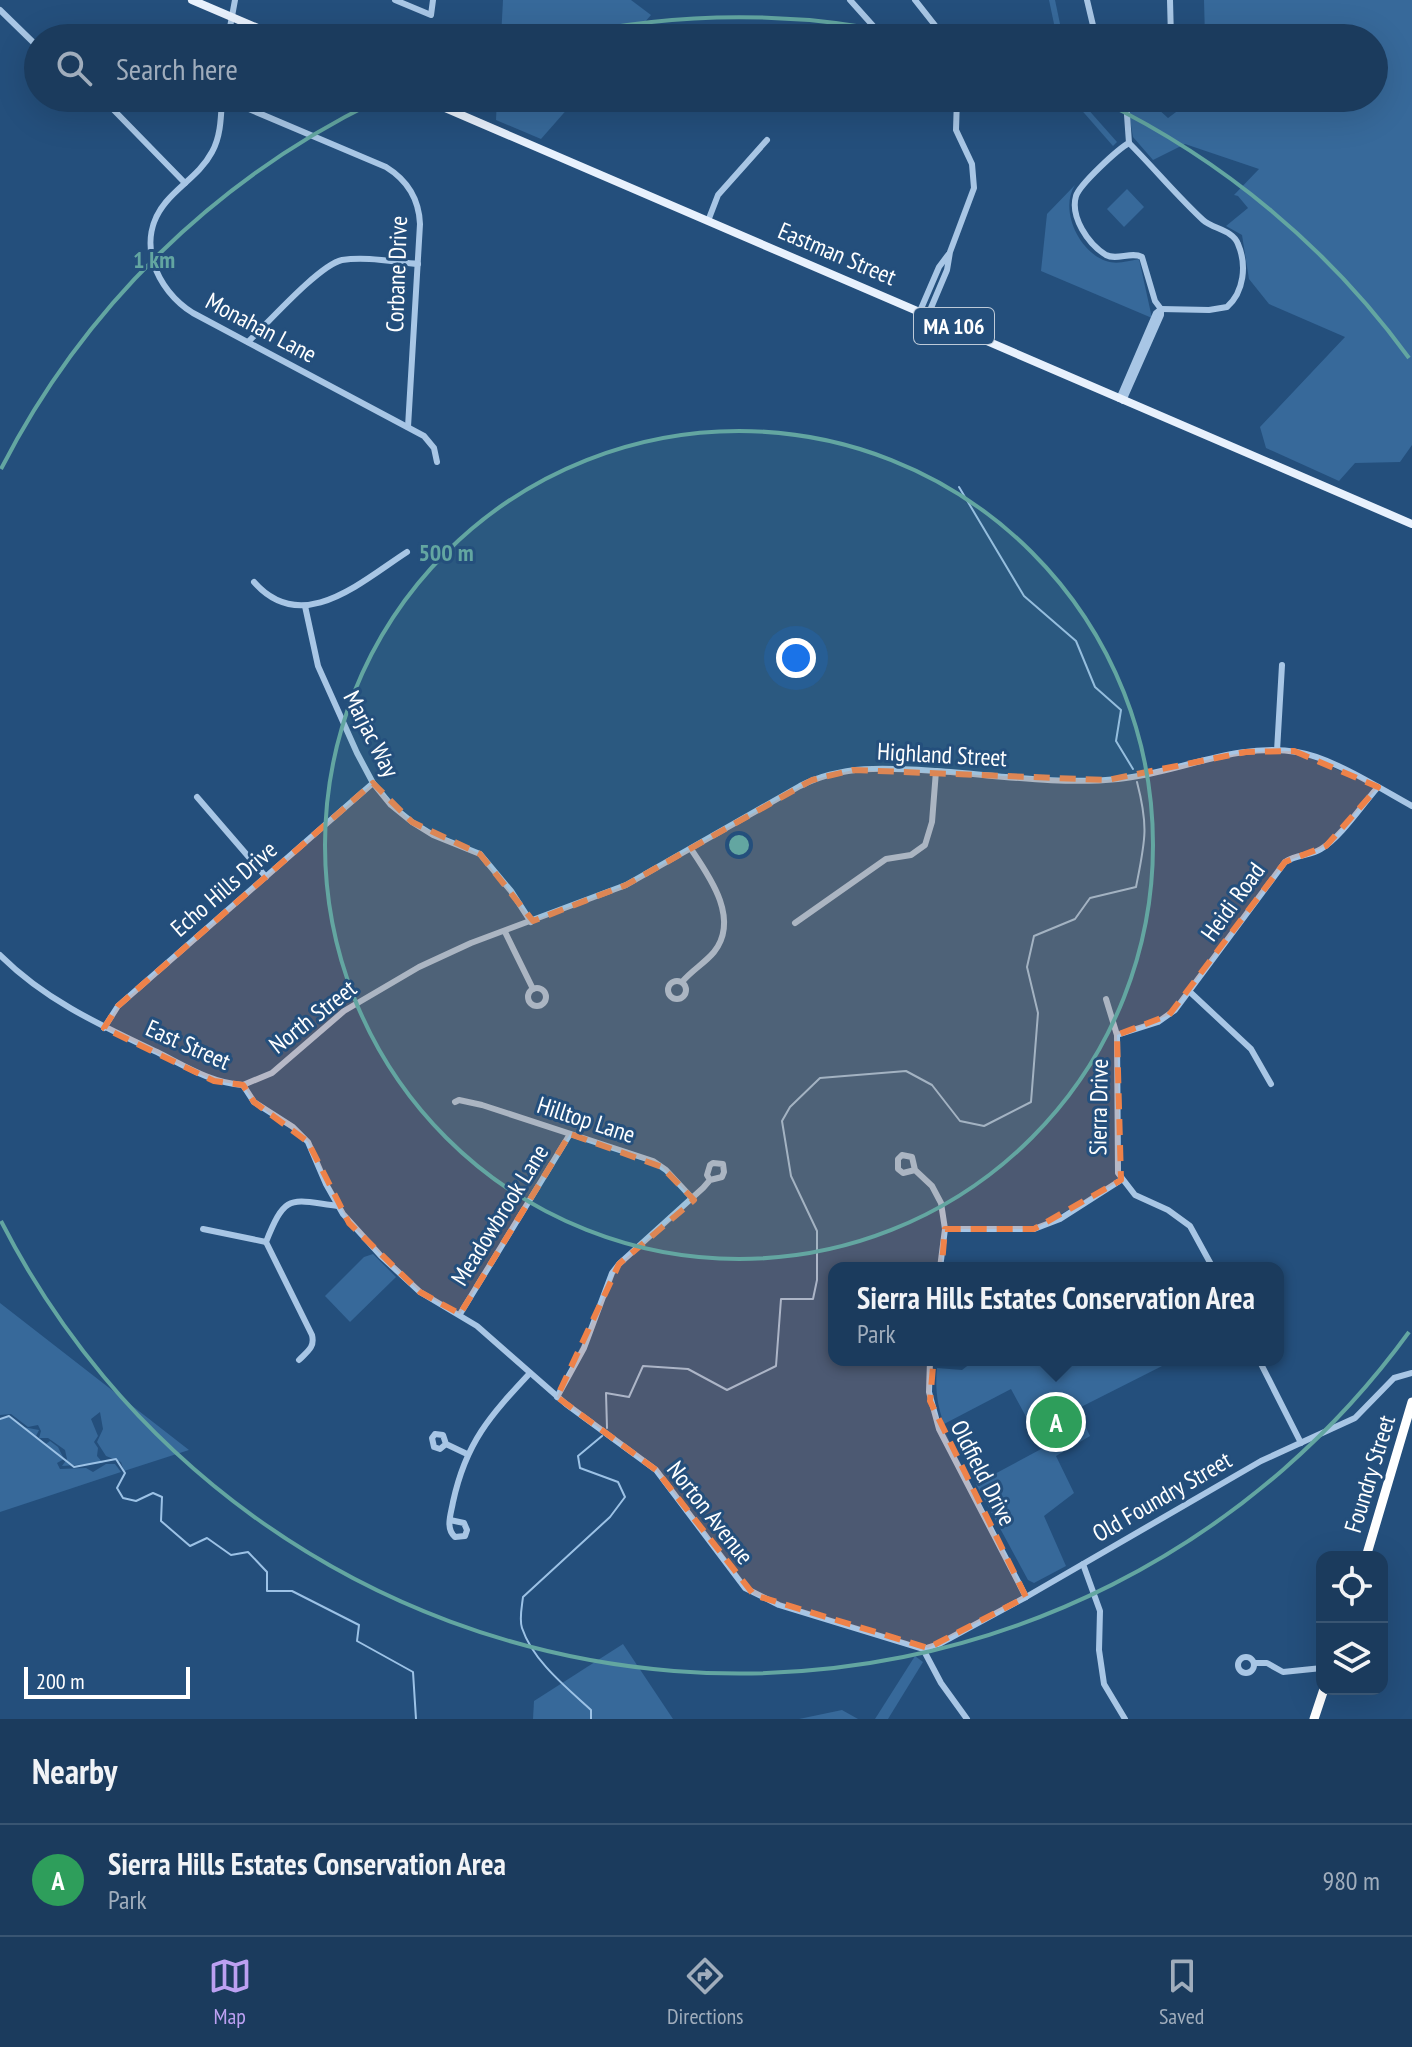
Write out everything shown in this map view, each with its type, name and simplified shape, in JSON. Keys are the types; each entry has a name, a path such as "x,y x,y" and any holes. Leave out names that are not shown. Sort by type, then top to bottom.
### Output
{"highway":[{"name":"Foundry Street","path":"1368,1551 1412,1402"},
{"path":"1314,1719 1322,1695"}],"main road":[{"path":"192,0 248,24"},
{"name":"Eastman Street","path":"455,112 1412,524"}],"street":[{"path":"230,24 235,0"},
{"path":"395,0 431,15 433,0"},
{"path":"850,0 871,24"},
{"path":"915,0 934,24"},
{"path":"1087,0 1093,24"},
{"path":"1170,0 1171,24"},
{"path":"0,10 24,33"},
{"path":"116,112 185,183"},
{"name":"Monahan Lane","path":"221,112 216,143 207,160 166,202 153,224 150,252 156,272 176,301 408,427 432,444 437,462"},
{"name":"Corbane Drive","path":"256,112 376,163 399,176 409,188 420,216 408,427"},
{"path":"924,313 939,267 950,252 975,182 972,164 956,130 957,112"},
{"path":"1121,400 1156,313 1161,309 1209,310 1227,307 1243,280 1239,246 1234,237 1205,222 1129,143 1127,112"},
{"path":"708,221 718,195 767,140"},
{"path":"1129,143 1079,191 1076,207 1080,226 1102,252 1111,257 1136,254 1142,257 1155,301 1161,309"},
{"path":"248,342 320,273 337,262 418,264"},
{"path":"254,582 273,599 305,606 336,597 407,552"},
{"name":"Marjac Way","path":"305,606 318,666 373,783 403,816 423,829 480,854 511,891 531,922"},
{"path":"1277,751 1282,665"},
{"name":"Highland Street","path":"448,953 626,885 800,786 824,776 874,768 1039,778 1119,779 1246,752 1294,751 1317,757 1412,806"},
{"path":"795,923 886,859 911,855 925,845 932,822 936,771"},
{"name":"Echo Hills Drive","path":"104,1028 118,1006 373,783"},
{"name":"Heidi Road","path":"1117,1035 1158,1022 1175,1010 1285,862 1326,846 1378,787"},
{"path":"197,797 266,877"},
{"path":"682,982 716,949 723,933 724,920 710,877 691,849"},
{"path":"505,932 533,989"},
{"name":"North Street","path":"243,1085 272,1073 333,1020 368,995 448,953"},
{"name":"East Street","path":"0,955 51,998 104,1028 214,1081 243,1085 254,1102 293,1127 308,1142 326,1184 349,1223 428,1297"},
{"path":"1190,992 1251,1049 1271,1084"},
{"name":"Sierra Drive","path":"1106,999 1117,1035 1116,1159 1121,1180 1140,1199 1168,1210 1190,1226 1210,1262"},
{"name":"Hilltop Lane","path":"455,1102 459,1100 482,1105 653,1161 692,1198"},
{"name":"Meadowbrook Lane","path":"460,1314 570,1134"},
{"path":"915,1170 936,1192 941,1203 945,1229 941,1262"},
{"path":"557,1397 589,1339 612,1273 710,1180"},
{"path":"945,1229 1034,1229 1060,1219 1121,1180"},
{"path":"266,1242 278,1215 288,1203 302,1200 338,1206"},
{"path":"203,1229 266,1242"},
{"path":"266,1242 314,1342 299,1360"},
{"name":"Norton Avenue","path":"428,1297 484,1331 557,1397 656,1470 730,1570 754,1595 855,1630 923,1649"},
{"name":"Oldfield Drive","path":"930,1366 929,1392 943,1438 1026,1597"},
{"path":"1262,1366 1301,1443"},
{"path":"450,1520 457,1483 467,1454 487,1421 530,1373"},
{"name":"Old Foundry Street","path":"923,1649 939,1644 1026,1597 1209,1490 1355,1418 1394,1378 1412,1373"},
{"path":"446,1444 467,1454"},
{"path":"1083,1564 1100,1611 1099,1650 1104,1684 1125,1719"},
{"path":"923,1649 941,1683 967,1719"},
{"path":"1254,1663 1267,1663 1283,1672 1316,1669"}],"highlighted area":[{"path":"1294,751 1378,787 1326,846 1285,862 1169,1015 1117,1035 1121,1180 1034,1229 945,1229 930,1401 1026,1597 928,1648 754,1595 656,1470 557,1397 619,1264 694,1200 662,1167 570,1134 460,1314 420,1292 349,1223 308,1142 254,1102 243,1085 214,1081 104,1028 118,1006 373,783 412,822 480,854 533,921 626,885 812,780 853,770 1107,780 1246,752"}],"shaded area":[{"path":"503,0 631,0 651,15 643,24 502,24"},
{"path":"1049,0 1055,0 1060,24 1054,24"},
{"path":"1204,0 1412,0 1412,445 1400,462 1355,463 1339,481 1266,448 1260,427 1345,337 1269,304 1249,279 1242,235 1226,226 1248,208 1234,195 1259,169 1185,144 1153,160 1133,137 1129,112 1161,112 1168,118 1176,112 1388,112 1388,24 1205,24"},
{"path":"496,112 565,112 541,139 496,120"},
{"path":"1083,112 1090,112 1117,142 1113,146"},
{"path":"1075,185 1069,206 1080,240 1106,261 1118,263 1139,259 1152,318 1041,271 1047,214"},
{"path":"1127,189 1144,207 1124,227 1107,209"},
{"path":"373,1254 396,1277 350,1322 325,1296 364,1257"},
{"path":"0,1303 189,1450 124,1471 121,1462 106,1456 97,1442 103,1429 100,1412 91,1419 98,1436 94,1442 98,1448 97,1456 103,1463 62,1466 67,1459 65,1450 48,1438 39,1438 41,1431 38,1425 28,1427 11,1414 0,1415"},
{"path":"967,1366 1162,1366 1077,1409 1090,1436 1056,1456 1074,1493 1044,1516 1066,1566 1034,1583 1028,1580 976,1484 1043,1448 1011,1389 944,1424 936,1389 937,1368 962,1370"},
{"path":"8,1416 23,1427 39,1430 36,1436 46,1444 50,1441 58,1447 64,1459 57,1463 60,1469 86,1468 93,1472 106,1464 115,1464 121,1472 0,1512 0,1420"},
{"path":"623,1644 673,1719 533,1719 534,1701"},
{"path":"915,1656 923,1662 888,1719 875,1719"},
{"path":"842,1710 858,1719 799,1719"}],"waterway":[{"path":"959,487 1024,596 1076,641 1095,687 1121,710 1116,741 1133,769"},
{"path":"607,1428 606,1393 629,1397 643,1366 688,1369 727,1390 776,1366 781,1299 813,1299 817,1280 817,1231 791,1176 782,1121 790,1107 820,1078 906,1071 932,1085 960,1121 984,1126 1031,1102 1038,1013 1027,967 1034,936 1075,919 1090,898 1136,887 1144,834 1137,782"},
{"path":"0,1419 9,1416 74,1467 116,1459 125,1473 117,1488 123,1498 136,1501 153,1493 162,1497 161,1521 190,1546 207,1538 231,1555 248,1552 267,1572 267,1591 292,1591 359,1625 357,1641 413,1672 416,1719"},
{"path":"591,1719 591,1710 551,1673 534,1652 522,1628 521,1617 523,1597 610,1517 625,1497 618,1482 580,1468 578,1456 602,1436"}],"place":[{"name":"Sierra Hills Estates Conservation Area","path":"1056,1422"}]}
